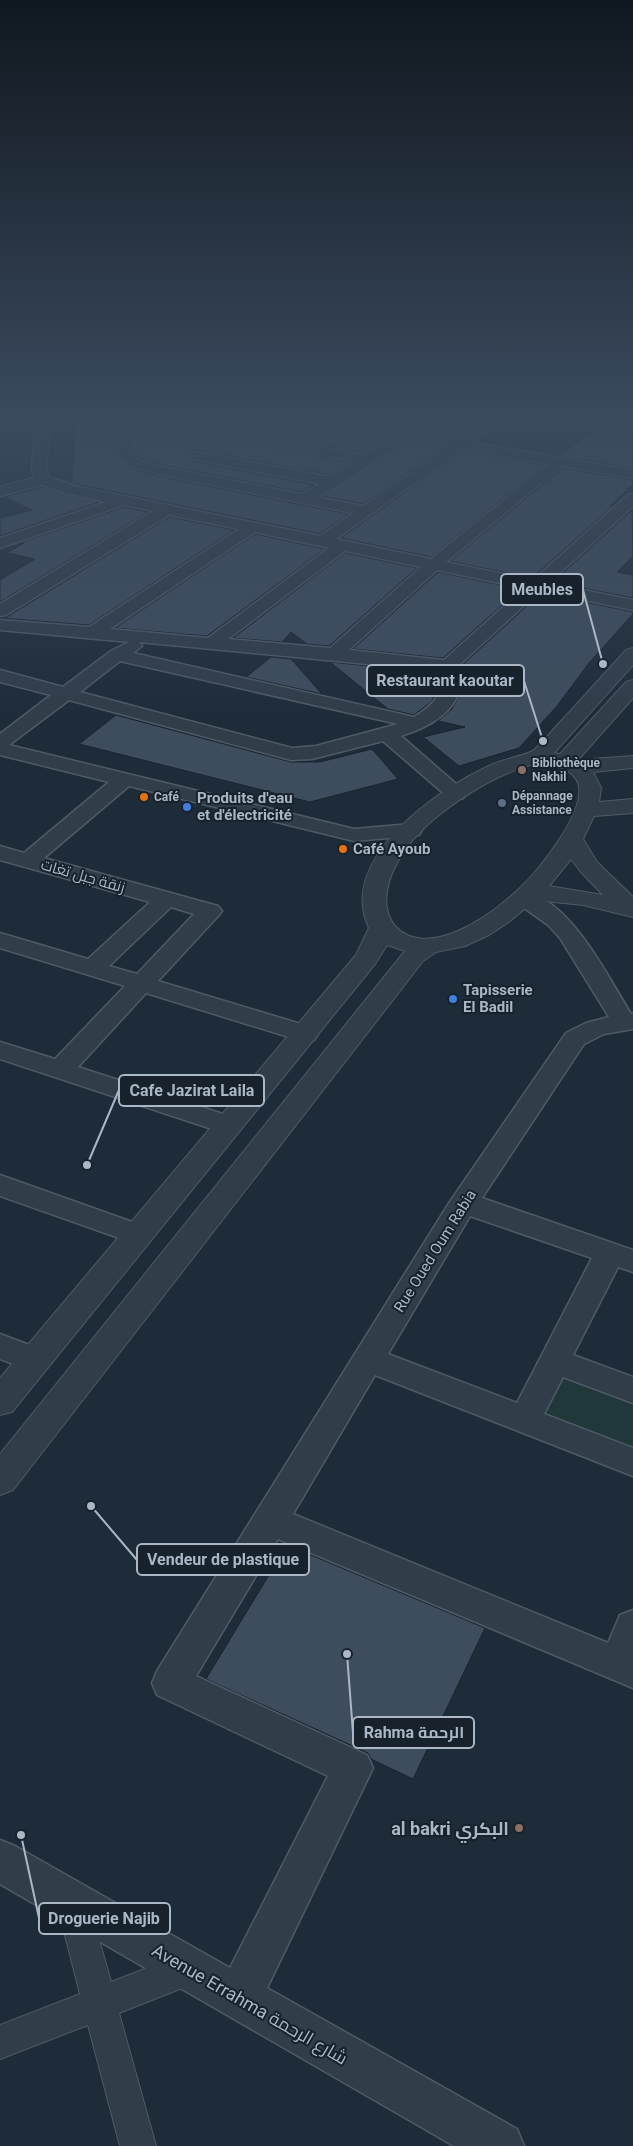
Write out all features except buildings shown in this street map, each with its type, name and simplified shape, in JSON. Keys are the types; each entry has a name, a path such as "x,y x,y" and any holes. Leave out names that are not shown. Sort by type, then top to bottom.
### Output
{"street":[{"path":"0,543 63,521"},
{"path":"0,611 149,521"},
{"path":"223,521 627,603"},
{"path":"323,541 353,521"},
{"path":"334,654 434,564 486,521"},
{"path":"0,625 334,654 448,666 608,521"},
{"path":"93,632 253,527"},
{"path":"211,644 343,545"},
{"path":"0,743 117,655 144,639"},
{"path":"539,757 633,654"},
{"path":"117,655 417,723"},
{"path":"0,676 292,754 306,753 386,734 417,723 438,707 449,692 448,666"},
{"path":"570,764 633,686"},
{"path":"386,734 456,794"},
{"path":"0,749 354,835 411,830"},
{"path":"570,764 586,778 590,786 586,810 572,839 547,875 528,895 503,915 456,941 429,946 400,942 389,937 381,929 375,917 374,900 376,886 386,860 411,830 456,794 499,768 526,758 539,757 570,764 633,762"},
{"path":"27,860 124,780"},
{"path":"586,810 633,806"},
{"path":"354,835 386,860"},
{"path":"572,839 576,850 594,872 633,910"},
{"name":"زنقة جبل تغات","path":"0,853 210,911 140,984"},
{"path":"528,895 549,892 586,897 633,910"},
{"path":"528,895 569,934 628,1022"},
{"path":"92,969 166,899"},
{"path":"0,1402 366,959 375,945 381,929"},
{"path":"0,940 305,1034"},
{"path":"0,1480 402,969 414,956 429,946"},
{"path":"60,1070 140,984"},
{"name":"Rue Oued Oum Rabia","path":"239,1997 353,1768 171,1682 464,1203 575,1039 589,1030 628,1022"},
{"path":"0,1050 228,1125"},
{"path":"0,1184 139,1235"},
{"path":"464,1203 621,1257 554,1361 524,1419"},
{"path":"0,1346 34,1360"},
{"path":"368,1359 633,1462"},
{"path":"554,1361 633,1390"},
{"path":"270,1520 626,1668 633,1627"},
{"name":"Avenue Errahma شارع الرحمة","path":"0,1861 500,2146"},
{"path":"73,1903 138,2146"},
{"path":"0,2042 188,1969"}],"green space":[{"path":"554,1361 633,1390 633,1462 525,1419"}],"place":[{"name":"Meubles","path":"603,664"},
{"name":"Restaurant kaoutar","path":"543,741"},
{"name":"Bibliothèque Nakhil","path":"522,770"},
{"name":"Café","path":"144,797"},
{"name":"Dépannage Assistance","path":"502,803"},
{"name":"Produits d'eau et d'électricité","path":"187,807"},
{"name":"Café Ayoub","path":"343,849"},
{"name":"Tapisserie El Badil","path":"453,999"},
{"name":"Cafe Jazirat Laila","path":"87,1165"},
{"name":"Vendeur de plastique","path":"91,1506"},
{"name":"Rahma الرحمة","path":"347,1654"},
{"name":"al bakri البكري","path":"519,1828"},
{"name":"Droguerie Najib","path":"21,1835"}]}
